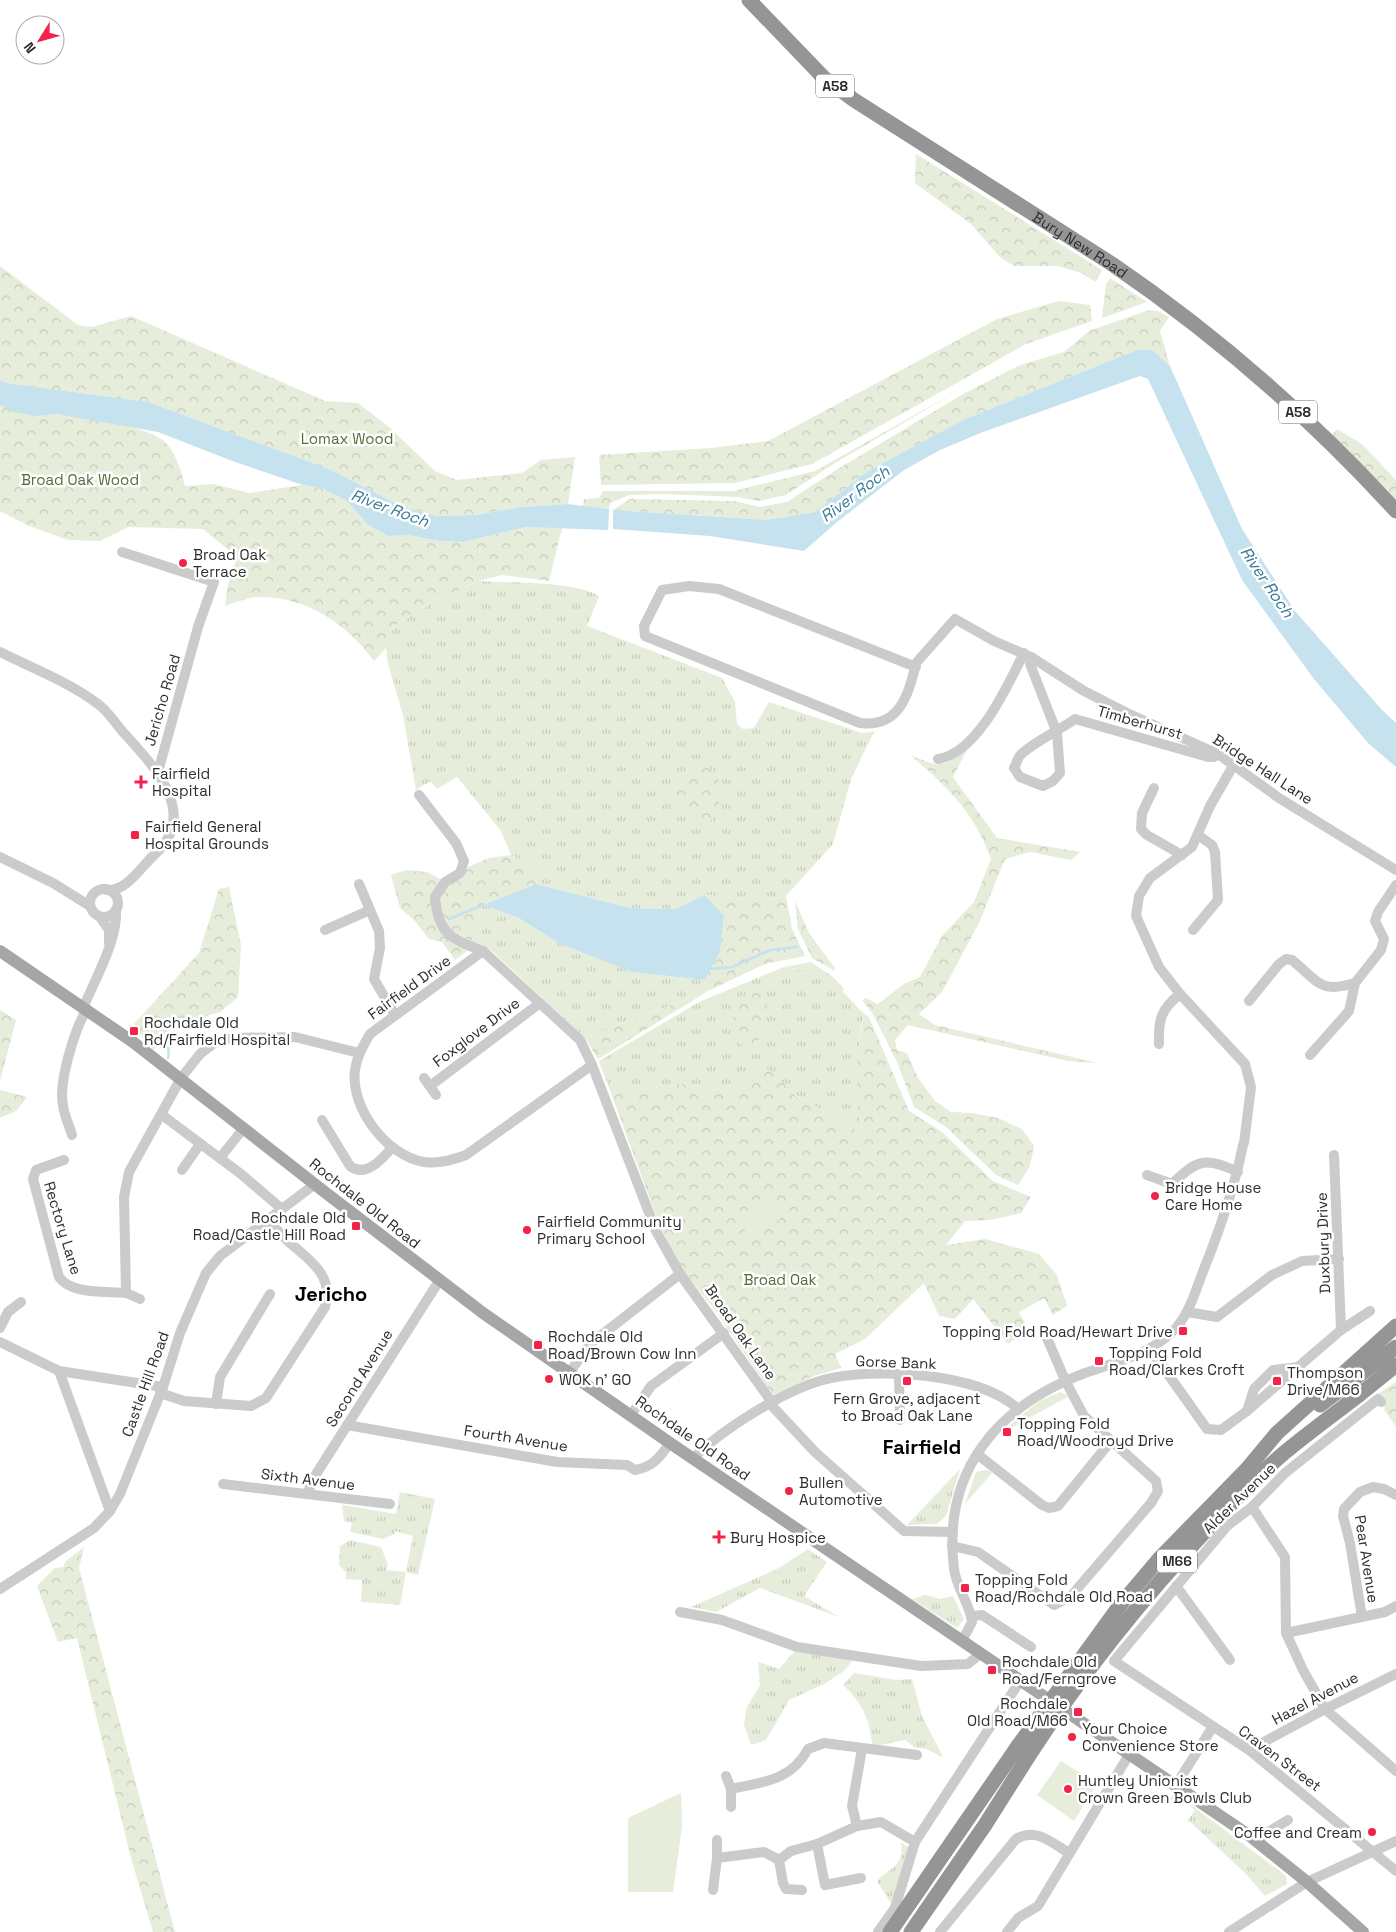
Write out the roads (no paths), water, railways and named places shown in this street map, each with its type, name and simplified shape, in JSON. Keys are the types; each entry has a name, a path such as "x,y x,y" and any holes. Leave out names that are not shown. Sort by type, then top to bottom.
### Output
{"highway":[{"name":"Bury New Road","path":"749,0 805,60 824,78 854,100 1058,228 1191,321 1275,390 1396,511"},
{"name":"M66","path":"890,1932 1023,1752 1121,1604 1160,1559 1247,1469 1277,1433 1396,1326"},
{"name":"M66","path":"1247,1469 1312,1412 1396,1347"},
{"name":"M66","path":"911,1932 985,1825 1023,1752 1056,1713 1142,1600 1179,1559 1283,1454 1396,1365"},
{"name":"M66","path":"1359,1395 1396,1372"}],"main road":[{"name":"Rochdale Old Road","path":"0,951 86,1007 181,1078 440,1280 569,1373 670,1444 1176,1785 1254,1840 1307,1882 1362,1932"}],"street":[{"name":"Jericho Road","path":"122,552 214,582 198,627 158,772"},
{"path":"689,586 719,589 916,667 911,686 901,708 886,720 873,725 860,724 645,636 644,626 662,590 689,586"},
{"name":"Bridge Hall Lane","path":"916,667 955,619 994,641 1027,655 1084,691 1218,754 1233,766 1396,870"},
{"path":"0,652 98,704 158,772 172,802 173,825 166,844 122,887 93,894 90,906"},
{"path":"938,759 947,758 961,749 984,724 1027,655"},
{"name":"Timberhurst","path":"1027,655 1057,733 1060,773 1053,781 1043,786 1020,777 1014,768 1019,756 1030,747 1057,733 1075,719 1208,757 1214,757 1218,754"},
{"path":"962,1641 970,1628 972,1616 960,1592 954,1570 952,1546 955,1506 969,1464 999,1426 1039,1394 1065,1380 1150,1349 1175,1329 1188,1312 1221,1226 1238,1172 1244,1144 1251,1087 1245,1064 1180,994 1159,967 1136,916 1139,896 1150,878 1192,847 1210,806 1233,766"},
{"path":"1154,788 1142,813 1141,829 1147,835 1182,855"},
{"path":"419,795 456,843 464,861 460,873 445,882 435,897 437,919 454,940 483,951 580,1040 592,1066"},
{"path":"1193,930 1218,900 1215,852 1212,845 1198,835"},
{"path":"0,857 53,883 90,906 92,911 100,917 109,930 109,944"},
{"path":"100,917 109,916 117,907 138,871"},
{"path":"359,884 379,931 380,948 374,979 395,1015"},
{"path":"1310,1055 1350,1011 1355,983 1380,950 1384,939 1375,921 1378,912 1396,885"},
{"path":"72,1135 62,1104 63,1081 81,1020 109,944 116,931 117,907 115,896 107,890"},
{"path":"325,930 370,910"},
{"name":"Fairfield Drive","path":"483,951 370,1034 359,1053 355,1080 359,1100 372,1123 392,1147 406,1156 422,1161 444,1161 466,1155 592,1066"},
{"path":"1249,1001 1279,964 1286,959 1292,960 1326,988 1338,988 1355,983"},
{"path":"1160,1044 1159,1025 1167,1005 1180,994"},
{"name":"Foxglove Drive","path":"430,1086 540,1003"},
{"path":"126,1293 124,1197 130,1172 181,1078 200,1054 214,1043 232,1038 295,1037 359,1053"},
{"name":"Broad Oak Lane","path":"592,1066 644,1205 680,1274 724,1333 771,1401 773,1407 788,1426 815,1452 904,1531 953,1532"},
{"path":"162,1115 220,1158 282,1209"},
{"path":"322,1120 350,1166 356,1171 366,1170 392,1147"},
{"path":"220,1158 243,1128"},
{"path":"182,1170 192,1162 200,1144"},
{"name":"Duxbury Drive","path":"1334,1155 1341,1330"},
{"name":"Rectory Lane","path":"64,1160 36,1170 32,1180 59,1277 65,1285 81,1289 126,1293 140,1298"},
{"path":"1146,1175 1172,1184 1195,1164 1216,1162 1238,1172"},
{"name":"Castle Hill Road","path":"0,1589 94,1528 110,1511 120,1494 162,1390 180,1333 206,1273 220,1256 315,1184"},
{"path":"0,1342 59,1371 162,1390 184,1401 251,1406 266,1398 325,1307 327,1298 324,1278 319,1268 284,1238 268,1220"},
{"path":"1188,1312 1217,1317 1272,1275 1302,1262 1339,1259"},
{"path":"569,1373 590,1344 680,1274"},
{"name":"Second Avenue","path":"308,1494 311,1482 440,1280"},
{"path":"216,1404 220,1378 270,1294"},
{"path":"0,1328 8,1312 21,1302"},
{"path":"1150,1349 1207,1429 1221,1430 1247,1412 1341,1330 1370,1311"},
{"path":"952,1546 978,1552 1054,1605 1070,1596 1151,1503 1158,1491 1156,1481 1084,1416 1065,1380 1044,1331"},
{"path":"631,1415 651,1386 724,1333"},
{"path":"59,1371 110,1511"},
{"path":"899,1375 900,1420"},
{"name":"Gorse Bank","path":"693,1458 771,1401 822,1380 847,1376 919,1375 967,1382 1010,1402 1018,1409"},
{"name":"Alder Avenue","path":"1114,1660 1227,1526 1252,1506 1285,1473 1378,1399 1380,1402"},
{"name":"Fourth Avenue","path":"347,1426 557,1462 627,1465 635,1470 645,1468 657,1461 670,1444"},
{"path":"977,1454 1042,1505 1050,1508 1058,1506 1111,1441"},
{"name":"Sixth Avenue","path":"223,1484 390,1504"},
{"name":"Pear Avenue","path":"1362,1617 1350,1543 1343,1516 1344,1509 1360,1492 1373,1487 1384,1489 1396,1495"},
{"path":"1252,1506 1285,1557 1286,1633 1303,1670 1325,1709 1396,1770"},
{"path":"1176,1586 1230,1660"},
{"path":"1286,1633 1385,1612 1396,1606"},
{"path":"680,1612 722,1620 797,1647 921,1666 968,1664 980,1654"},
{"path":"972,1616 982,1615 1032,1647"},
{"name":"Craven Street","path":"1114,1660 1212,1728 1249,1750 1375,1851 1396,1871"},
{"name":"Hazel Avenue","path":"1249,1750 1325,1709 1396,1674"},
{"path":"878,1932 895,1908 915,1842 1020,1681"},
{"path":"1176,1785 1212,1728"},
{"path":"731,1789 778,1778 800,1763 808,1749 824,1743 917,1755"},
{"path":"857,1826 852,1806 862,1749"},
{"path":"1007,1932 1018,1918 1038,1906 1130,1754"},
{"path":"726,1776 731,1789 731,1807"},
{"path":"1254,1840 1288,1820"},
{"path":"779,1860 791,1850 817,1844 857,1826 881,1822 915,1842"},
{"path":"940,1932 1021,1836 1036,1835 1069,1854"},
{"path":"713,1890 717,1840"},
{"path":"1229,1932 1307,1882 1396,1841"},
{"path":"817,1844 821,1886 861,1878"},
{"path":"717,1858 764,1852 779,1860"},
{"path":"779,1860 786,1890 802,1890"}],"water":[{"name":"River Roch","path":"1137,350 1152,350 1170,366 1242,529 1295,611 1382,710 1396,723 1396,767 1368,743 1314,679 1242,580 1148,379 1140,376 983,432 940,450 904,470 837,522 804,551 710,536 613,529 613,510 766,520 815,512 868,471 965,419"},
{"name":"River Roch","path":"0,380 6,383 148,402 332,470 400,506 437,516 475,515 522,507 568,504 609,509 608,530 526,527 464,542 439,541 409,535 388,536 368,525 348,502 322,488 303,485 235,462 158,432 57,414 35,416 14,412 0,405"},
{"path":"536,884 630,908 675,909 705,895 724,916 720,952 705,980 632,972 560,944 519,918 483,905"}],"waterway":[{"path":"449,919 483,905"},
{"path":"710,969 732,967 770,950 797,947"},
{"path":"168,1058 166,1028 173,1019"}],"place":[{"name":"Broad Oak Terrace","path":"183,563"},
{"name":"Fairfield Hospital","path":"141,782"},
{"name":"Fairfield General Hospital Grounds","path":"135,835"},
{"name":"Rochdale Old Rd/Fairfield Hospital","path":"134,1031"},
{"name":"Bridge House Care Home","path":"1155,1196"},
{"name":"Rochdale Old Road/Castle Hill Road","path":"356,1226"},
{"name":"Fairfield Community Primary School","path":"527,1230"},
{"name":"Topping Fold Road/Hewart Drive","path":"1183,1331"},
{"name":"Rochdale Old Road/Brown Cow Inn","path":"538,1345"},
{"name":"Topping Fold Road/Clarkes Croft","path":"1099,1361"},
{"name":"WOK n' GO","path":"549,1379"},
{"name":"Fern Grove, adjacent to Broad Oak Lane","path":"907,1381"},
{"name":"Thompson Drive/M66","path":"1277,1381"},
{"name":"Topping Fold Road/Woodroyd Drive","path":"1007,1432"},
{"name":"Bullen Automotive","path":"789,1491"},
{"name":"Bury Hospice","path":"719,1537"},
{"name":"Topping Fold Road/Rochdale Old Road","path":"965,1588"},
{"name":"Rochdale Old Road/Ferngrove","path":"992,1670"},
{"name":"Rochdale Old Road/M66","path":"1078,1712"},
{"name":"Your Choice Convenience Store","path":"1072,1737"},
{"name":"Huntley Unionist Crown Green Bowls Club","path":"1068,1789"},
{"name":"Coffee and Cream","path":"1372,1832"}],"district":[{"name":"Jericho","path":"331,1294"},
{"name":"Fairfield","path":"922,1447"}],"park label":[{"name":"Lomax Wood","path":"347,438"},
{"name":"Broad Oak Wood","path":"80,479"},
{"name":"Broad Oak","path":"780,1279"}]}
